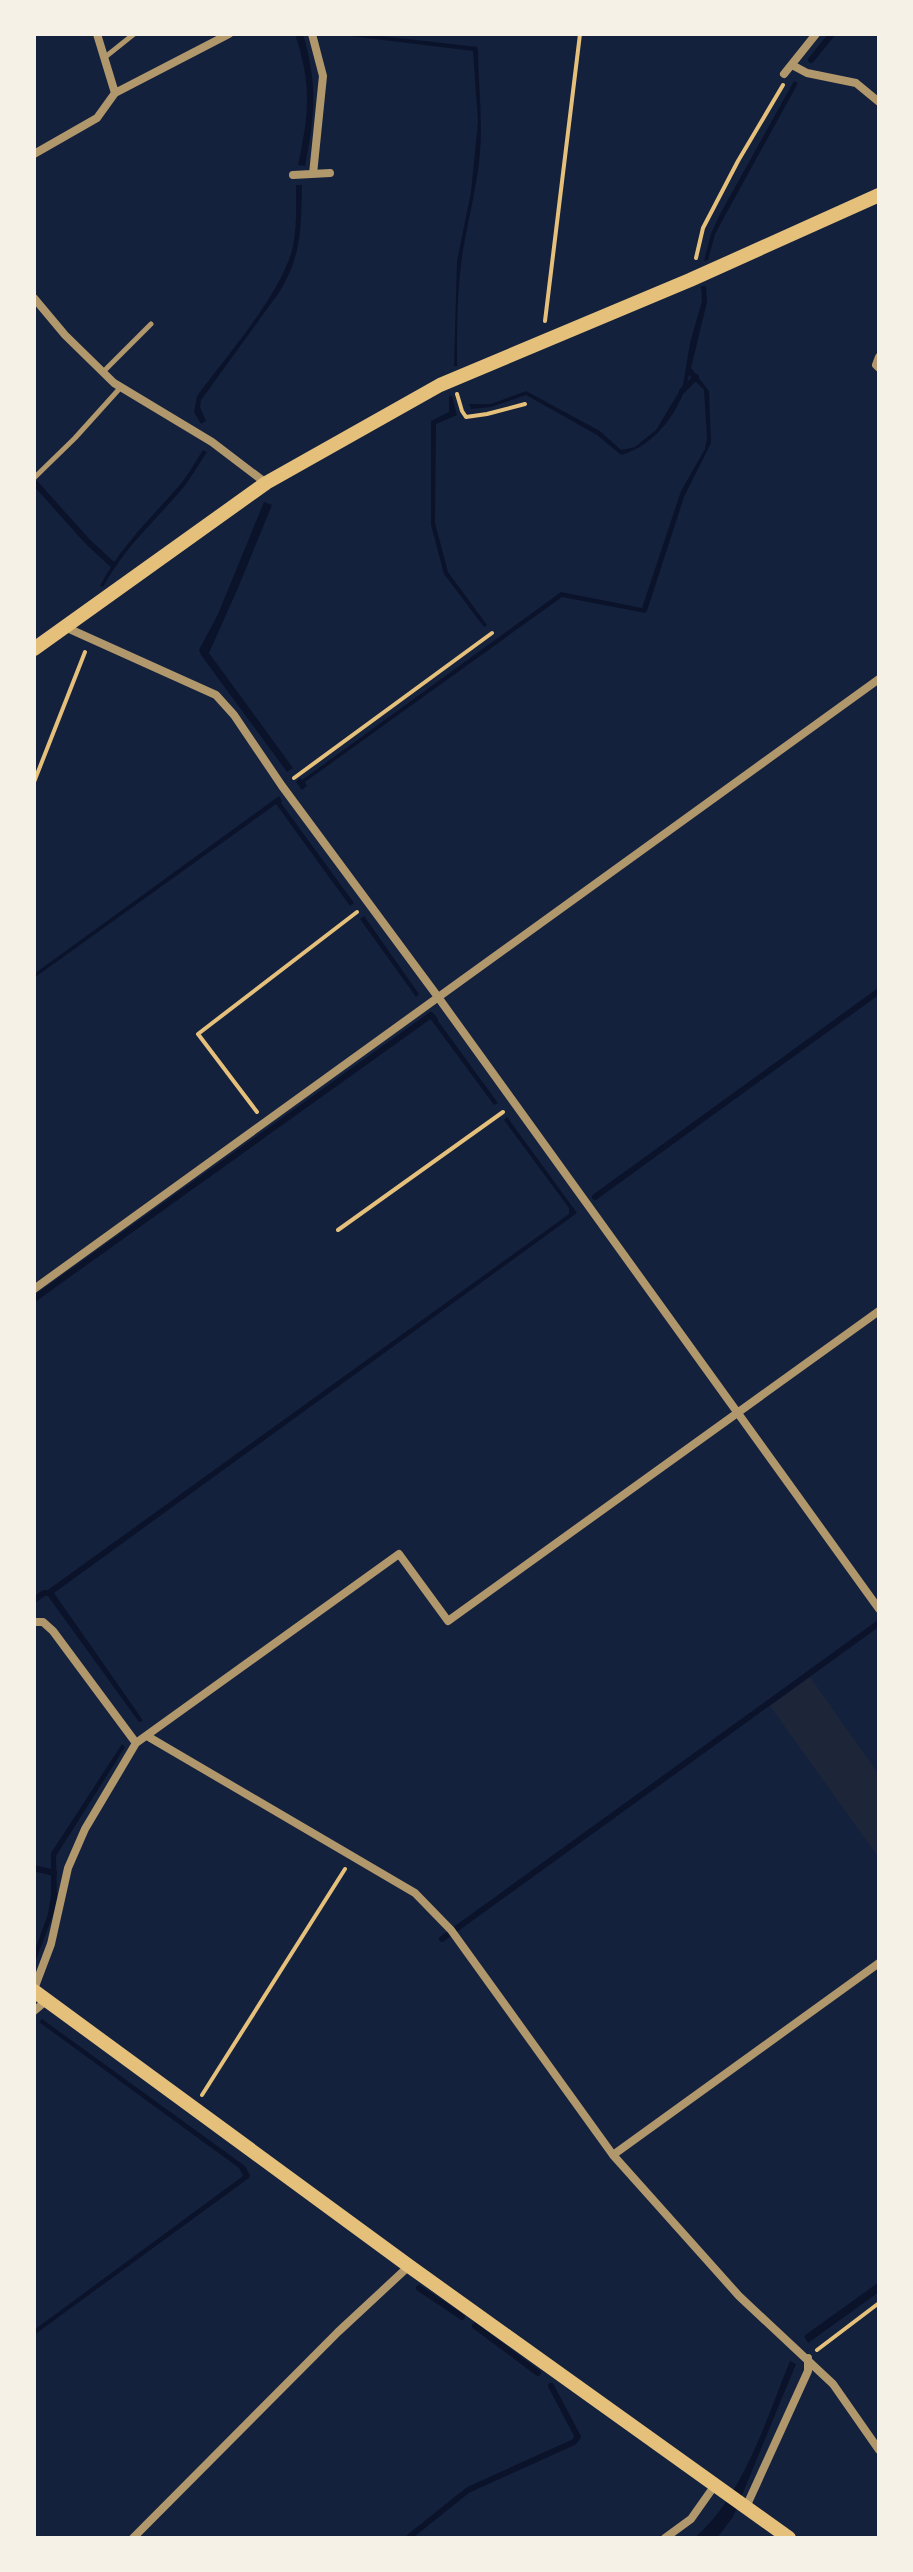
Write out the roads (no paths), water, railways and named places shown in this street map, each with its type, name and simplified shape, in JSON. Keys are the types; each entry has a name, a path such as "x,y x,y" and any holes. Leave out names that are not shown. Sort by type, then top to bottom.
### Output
{"main road":[{"path":"34,649 266,483 452,380 690,280 879,195"},
{"path":"34,1990 409,2266 789,2538"}],"street":[{"path":"97,34 115,93"},
{"path":"34,154 97,118 115,93 229,34"},
{"path":"312,34 323,76 313,174"},
{"path":"784,74 816,34"},
{"path":"792,65 807,73 856,83 879,102"},
{"path":"293,175 330,173"},
{"path":"34,298 65,335 121,387 212,442 266,483"},
{"path":"879,357 876,365 879,368"},
{"path":"64,627 216,695 234,715 282,786 879,1609"},
{"path":"34,1289 879,679"},
{"path":"34,1990 51,1944 68,1868 85,1829 136,1743 399,1554 448,1621 879,1311"},
{"path":"34,1622 43,1622 53,1631 136,1743"},
{"path":"147,1736 415,1893 451,1930 613,2155 739,2296 833,2384 879,2450"},
{"path":"613,2155 879,1963"},
{"path":"34,2011 47,2000"},
{"path":"133,2538 338,2332 409,2266"},
{"path":"744,2506 808,2371 808,2358"},
{"path":"665,2538 691,2519 720,2489"}],"lane":[{"path":"104,58 134,34"},
{"path":"103,372 151,324"},
{"path":"34,478 121,387"}],"waterway":[{"path":"811,60 832,34"},
{"path":"682,391 696,377"},
{"path":"36,484 113,565"},
{"path":"595,1197 879,991"},
{"path":"34,1299 431,1015 435,1020"},
{"path":"34,1600 49,1593"},
{"path":"442,1939 879,1623"},
{"path":"34,1868 54,1873"},
{"path":"419,2288 462,2317"},
{"path":"475,2326 538,2373"},
{"path":"408,2538 468,2490 574,2442 578,2437 551,2386"}]}
